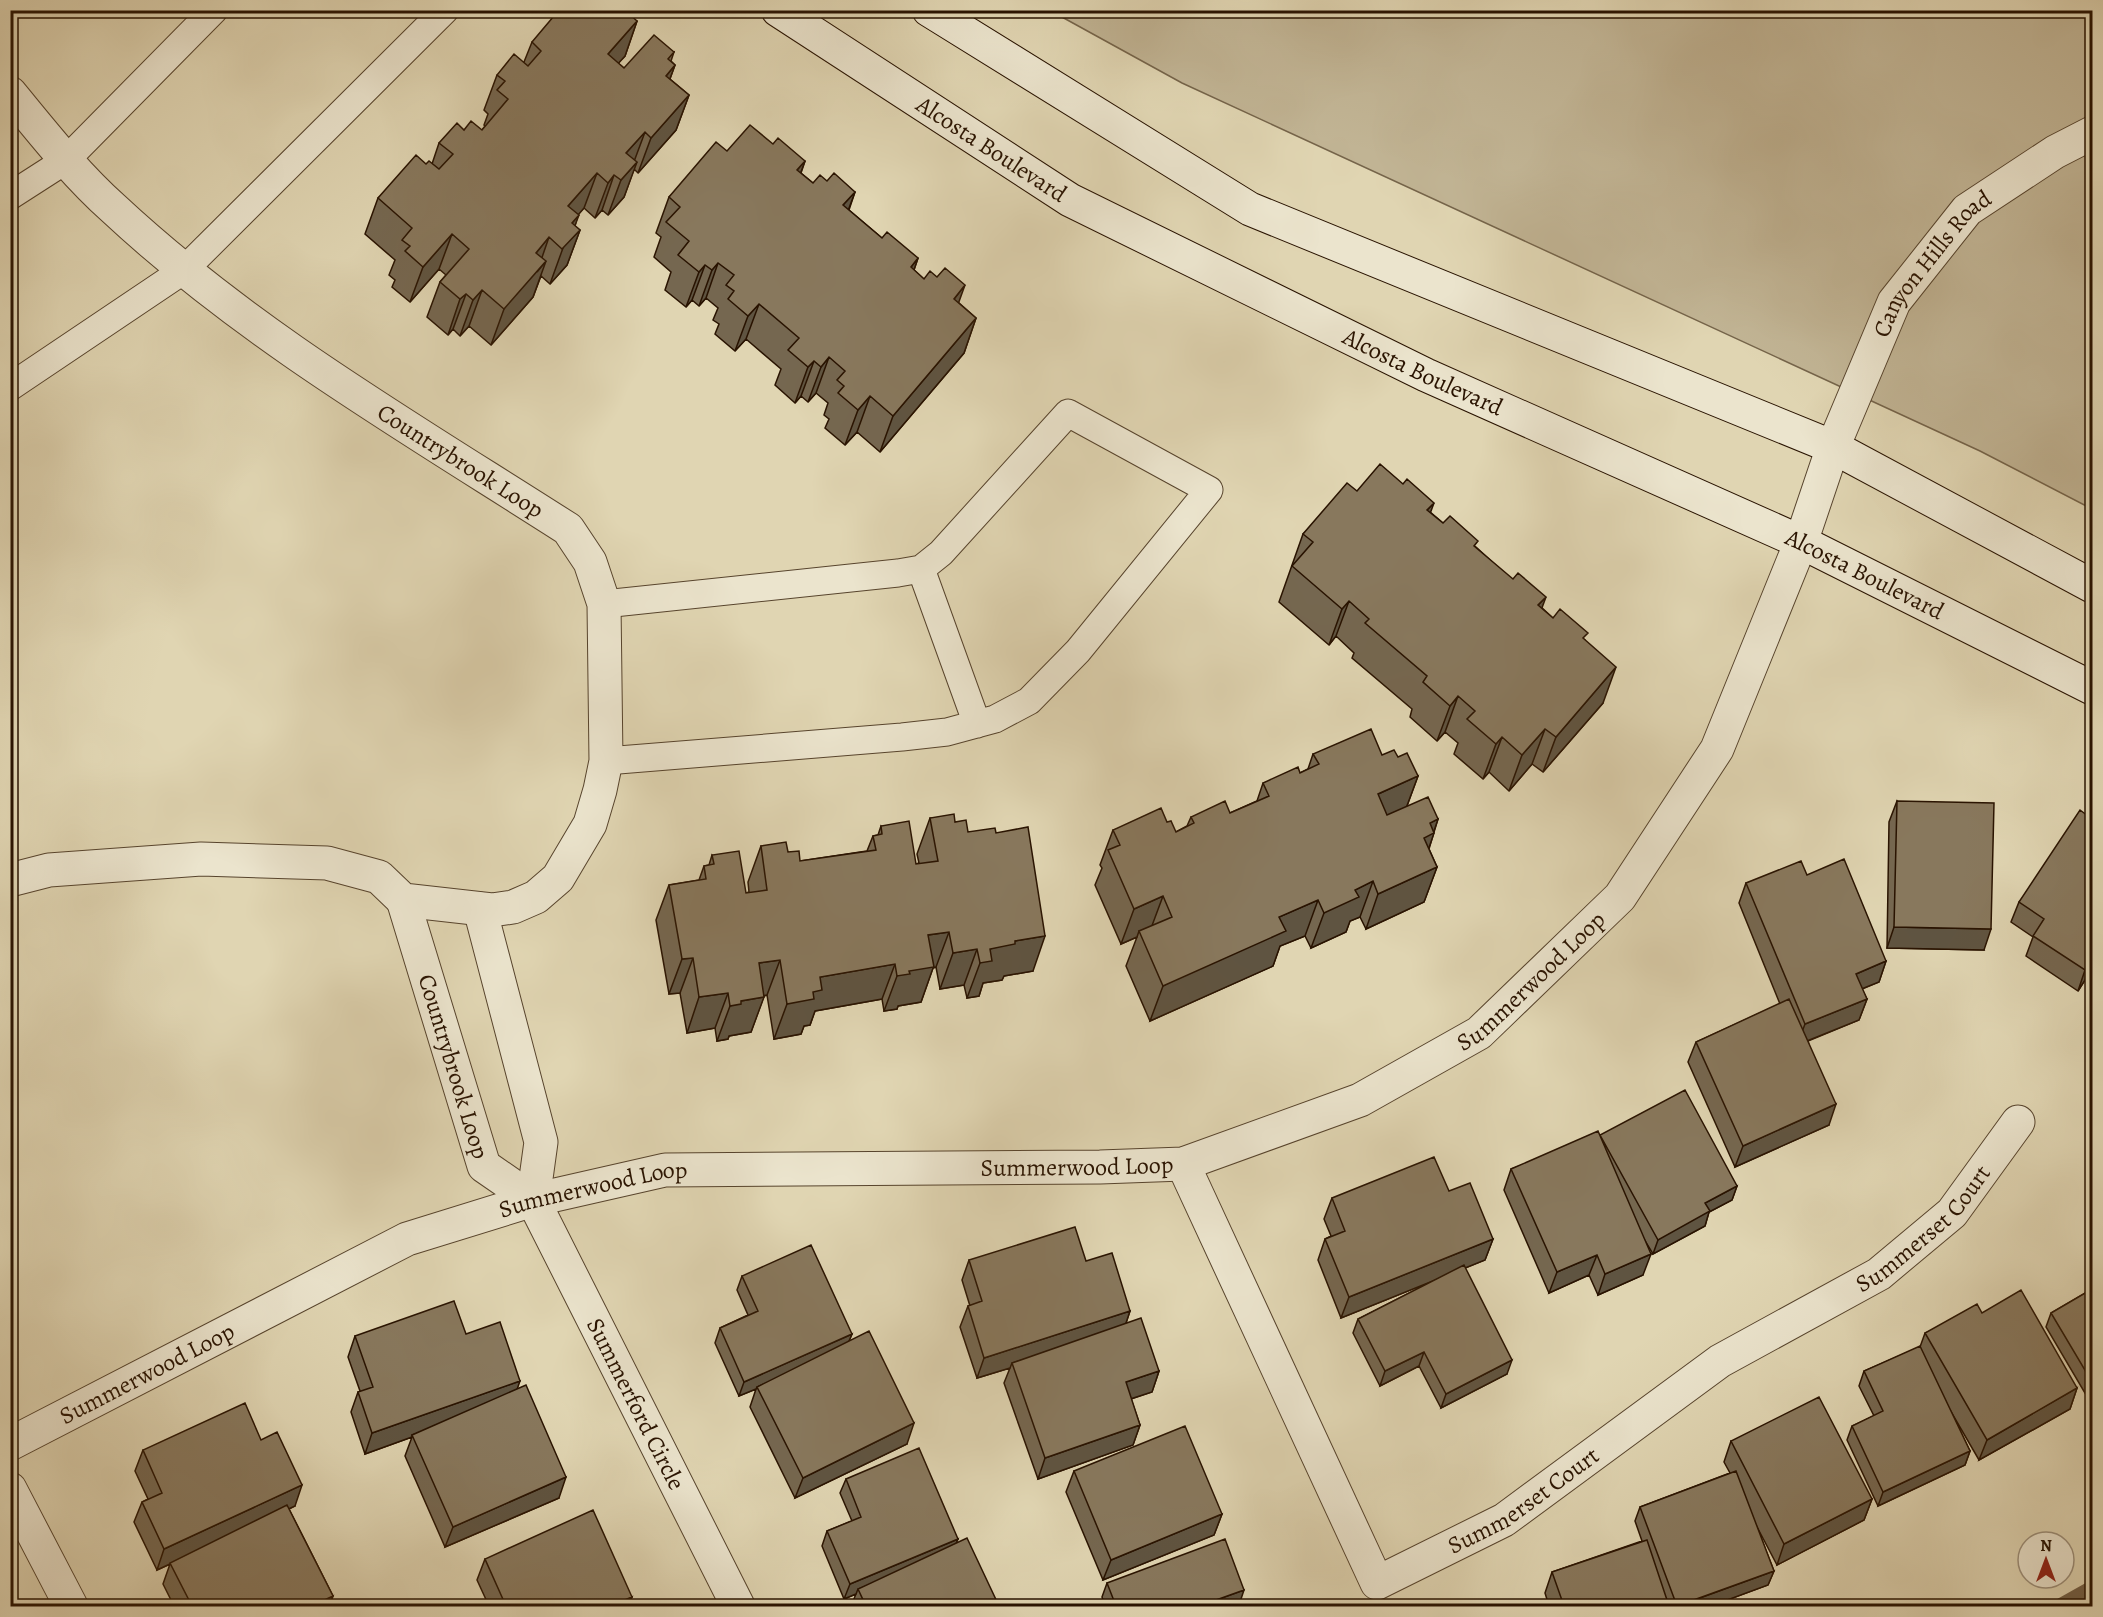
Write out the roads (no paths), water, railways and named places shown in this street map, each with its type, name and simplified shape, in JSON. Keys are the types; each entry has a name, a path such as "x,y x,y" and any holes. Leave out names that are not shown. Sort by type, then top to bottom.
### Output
{"street":[{"name":"Alcosta Boulevard","path":"778,10 1070,200 1426,375 1801,542 2092,688"},
{"path":"929,10 1250,209 1833,447 2092,586"},
{"name":"Countrybrook Loop","path":"10,93 66,160 112,208 184,270 297,355 568,529 590,562 604,604 606,761 590,824 558,878 536,897 521,904 492,910 403,900 484,1166 533,1200"},
{"name":"Canyon Hills Road","path":"1833,447 1894,302 1967,210 2055,152 2092,133"},
{"name":"Summerwood Loop","path":"10,1444 407,1239 533,1200 665,1170 1089,1167 1183,1164 1360,1100 1479,1033 1620,897 1717,749 1801,542 1833,447"},
{"path":"10,880 50,870 201,859 327,863 378,877 403,900"},
{"path":"480,909 541,1142 533,1200"},
{"name":"Summerset Court","path":"1183,1164 1377,1583 1504,1520 1720,1361 1879,1274 1952,1213 2018,1122"},
{"name":"Summerford Circle","path":"533,1200 738,1606"},
{"path":"10,1489 71,1606"}],"lane":[{"path":"10,196 66,160 214,10"},
{"path":"10,387 184,270 445,10"},
{"path":"604,604 921,569 941,554 1068,413 1209,490 1078,651 1029,701 995,719 947,732 902,737 606,761"},
{"path":"921,569 977,724"}],"waterway":[{"path":"2060,1606 2092,1588"}]}
